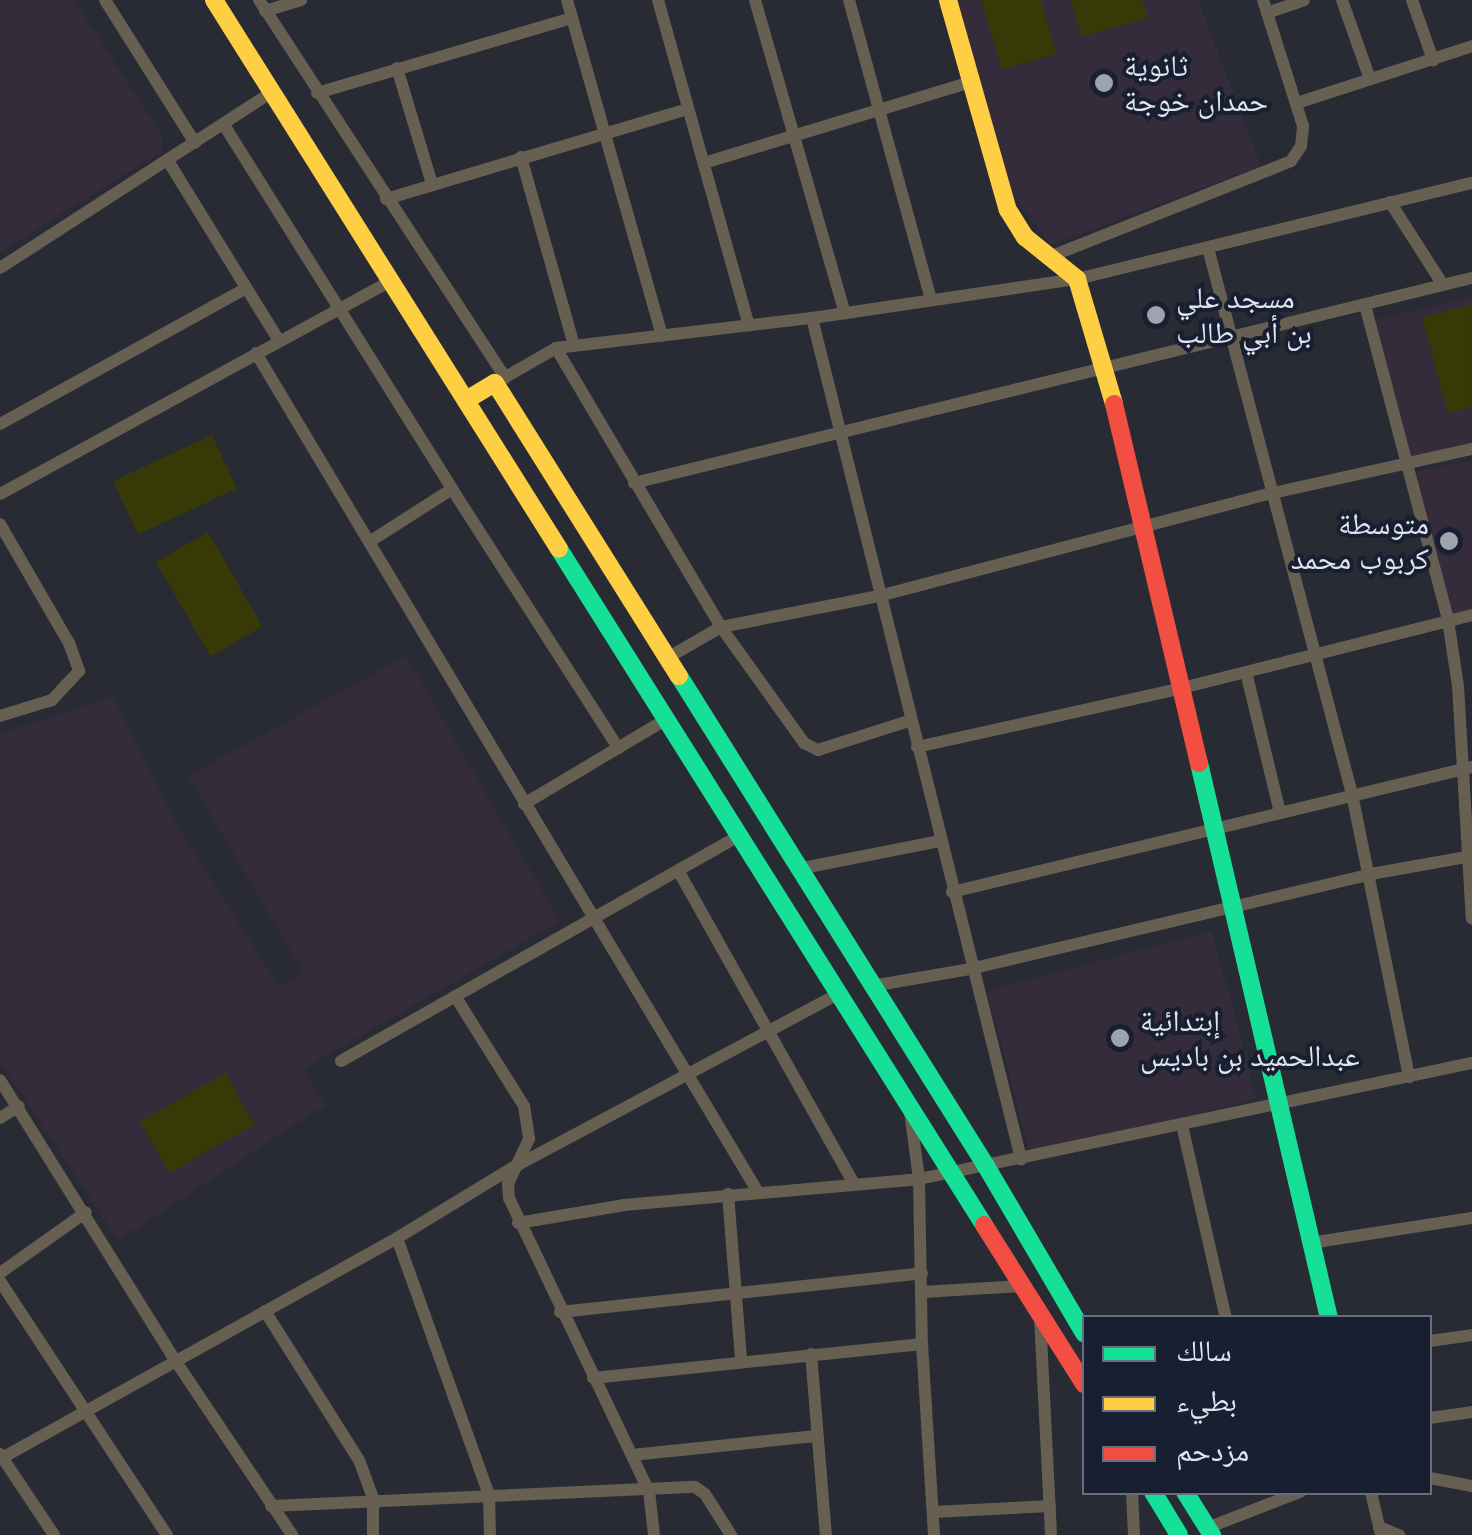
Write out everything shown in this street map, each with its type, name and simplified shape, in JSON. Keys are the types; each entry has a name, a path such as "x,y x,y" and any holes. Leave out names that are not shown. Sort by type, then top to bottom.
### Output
{"main road":[{"path":"214,0 742,834 1082,1381"},
{"path":"948,0 1008,210 1025,237 1077,279 1106,368 1178,690 1328,1315"},
{"path":"468,399 500,381 798,869 986,1166 1082,1330"},
{"path":"1155,1495 1179,1535"},
{"path":"1187,1495 1209,1532"}],"street":[{"path":"105,0 195,143"},
{"path":"301,0 262,6 500,381 556,348 845,314 1077,279 1472,182"},
{"path":"567,0 662,336"},
{"path":"658,0 749,326"},
{"path":"755,0 845,314"},
{"path":"849,0 931,299"},
{"path":"1049,257 1291,161 1302,139 1297,103 1265,6 1304,0"},
{"path":"1342,0 1370,79"},
{"path":"1412,0 1433,60"},
{"path":"317,93 572,18"},
{"path":"1297,103 1472,46"},
{"path":"397,68 432,184"},
{"path":"704,163 971,82"},
{"path":"0,268 271,93"},
{"path":"386,199 688,109"},
{"path":"224,125 618,748"},
{"path":"521,158 574,345"},
{"path":"168,161 279,341"},
{"path":"1390,202 1443,285"},
{"path":"1208,248 1352,794 1409,1076"},
{"path":"634,484 1472,278"},
{"path":"0,494 390,281"},
{"path":"0,424 246,288"},
{"path":"1366,305 1465,685 1472,919"},
{"path":"812,318 970,968 1021,1159"},
{"path":"556,348 721,628 811,749 909,721"},
{"path":"256,353 758,1192"},
{"path":"668,657 721,628 879,596 1272,493 1472,450"},
{"path":"369,542 452,489"},
{"path":"0,524 69,643 79,671 52,700 0,716"},
{"path":"918,748 1178,690 1472,614"},
{"path":"1246,672 1280,812"},
{"path":"524,804 668,718"},
{"path":"952,892 1467,768"},
{"path":"341,1060 742,834"},
{"path":"798,869 940,841"},
{"path":"872,986 970,968 1370,874 1470,857"},
{"path":"679,872 854,1184"},
{"path":"54,1535 1,1457 397,1238 514,1166 840,993"},
{"path":"455,996 524,1106 529,1139 514,1166 509,1198 560,1312 649,1491 654,1535"},
{"path":"518,1223 624,1204 919,1179 1472,1062"},
{"path":"0,1080 175,1360 292,1535"},
{"path":"909,1105 919,1179 922,1344 934,1535"},
{"path":"0,1118 18,1106"},
{"path":"1182,1125 1225,1314"},
{"path":"728,1194 741,1361"},
{"path":"0,1272 86,1212"},
{"path":"1310,1242 1472,1218"},
{"path":"397,1238 489,1495 490,1535"},
{"path":"560,1312 922,1274"},
{"path":"0,1281 166,1535"},
{"path":"922,1292 1022,1286"},
{"path":"265,1311 359,1460 372,1498 373,1535"},
{"path":"1040,1314 1051,1535"},
{"path":"1432,1341 1472,1335"},
{"path":"593,1378 922,1344"},
{"path":"811,1354 826,1535"},
{"path":"1432,1418 1472,1412"},
{"path":"632,1454 816,1436"},
{"path":"1432,1478 1472,1486"},
{"path":"271,1506 372,1498 699,1489 731,1535"},
{"path":"1132,1495 1134,1535"},
{"path":"1209,1532 1293,1495"},
{"path":"1372,1495 1380,1531 1399,1535"},
{"path":"933,1512 1050,1506"}],"shaded area":[{"path":"0,0 74,0 163,137 161,152 0,252"},
{"name":"ثانوية حمدان خوجة","path":"952,0 1198,0 1261,166 1051,245 1013,196"},
{"path":"981,0 1041,0 1056,54 1002,70"},
{"path":"1071,0 1142,0 1148,18 1081,37"},
{"path":"1472,297 1472,447 1403,465 1374,320"},
{"path":"1471,305 1472,407 1448,413 1422,317"},
{"path":"212,435 237,488 138,535 113,481"},
{"name":"متوسطة كربوب محمد","path":"1472,461 1472,609 1446,615 1407,473"},
{"path":"208,532 262,626 211,656 156,562"},
{"path":"406,656 560,921 303,1069 325,1105 118,1240 0,1061 0,733 113,697 176,823 279,987 304,973 188,776"},
{"name":"إبتدائية عبدالحميد بن باديس","path":"1212,931 1257,1098 1032,1158 987,991"},
{"path":"225,1073 254,1124 170,1173 140,1122"}],"traffic: fast":[{"path":"559,549 984,1225"},
{"path":"679,676 986,1166 1082,1330"},
{"path":"1199,763 1328,1315"},
{"path":"1155,1495 1179,1535"},
{"path":"1187,1495 1212,1535"}],"traffic: slow":[{"path":"214,0 559,549"},
{"path":"948,0 1008,210 1025,237 1077,279 1114,404"},
{"path":"468,399 495,383 679,676"}],"traffic: jam":[{"path":"1114,404 1199,763"},
{"path":"984,1225 1082,1381"}],"place":[{"name":"ثانوية حمدان خوجة","path":"1104,83"},
{"name":"مسجد علي بن أبي طالب","path":"1156,315"},
{"name":"متوسطة كربوب محمد","path":"1449,541"},
{"name":"إبتدائية عبدالحميد بن باديس","path":"1120,1038"}]}
